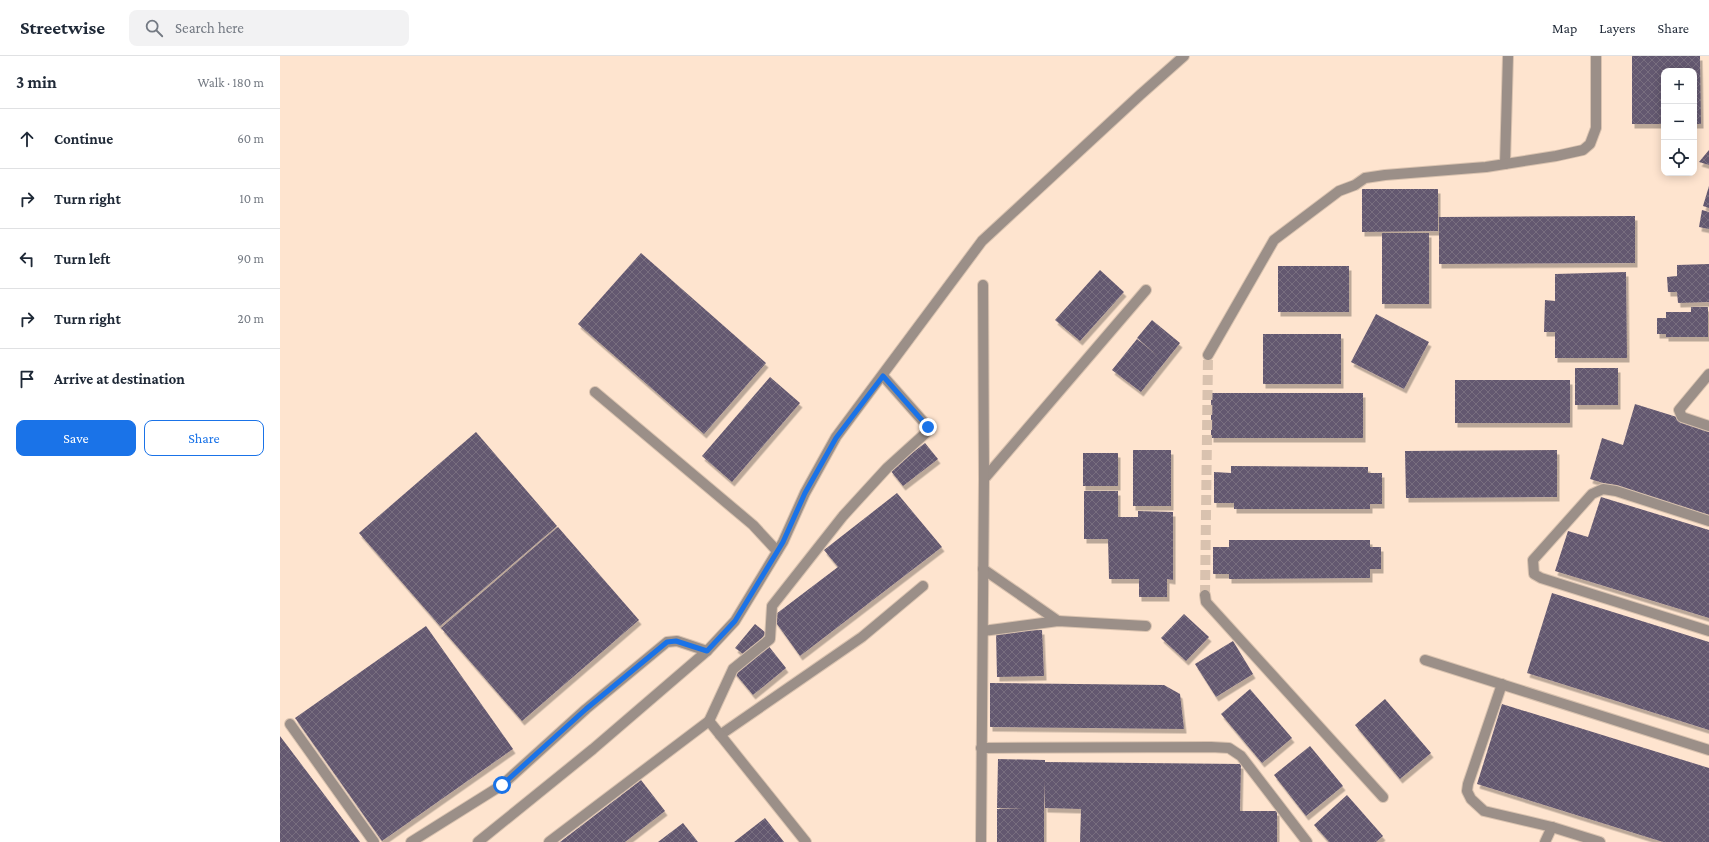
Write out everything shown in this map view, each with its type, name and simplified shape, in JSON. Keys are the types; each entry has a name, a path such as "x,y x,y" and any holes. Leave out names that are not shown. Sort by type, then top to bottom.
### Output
{"street":[{"path":"478,842 593,749 707,651 735,621 783,542 805,493 836,438 883,376 929,310 982,241 1184,56"},
{"path":"1505,164 1508,56"},
{"path":"1208,355 1274,240 1339,191 1355,185 1365,178 1505,164 1576,152 1590,144 1596,128 1596,56"},
{"path":"981,842 984,479 983,285"},
{"path":"984,479 1146,290"},
{"path":"1709,374 1679,410 1682,417 1709,426"},
{"path":"549,842 709,721 733,669 770,638 772,606 843,516 887,468 929,430 929,428 883,376"},
{"path":"595,392 753,525 777,550"},
{"path":"1709,521 1616,491 1603,490 1592,494 1533,560 1533,567 1534,574 1541,578 1709,631"},
{"path":"983,569 1058,621"},
{"path":"720,735 862,637 923,586"},
{"path":"1205,595 1206,602 1383,797"},
{"path":"983,631 1058,621 1146,626"},
{"path":"411,842 502,785 586,709 667,642 676,641 707,651"},
{"path":"1425,660 1709,750"},
{"path":"1502,684 1468,784 1467,791 1471,799 1484,811 1552,827 1600,842"},
{"path":"709,721 806,842"},
{"path":"290,724 374,842"},
{"path":"982,748 1211,746 1229,748 1241,756 1307,842"},
{"path":"1545,842 1552,827"}],"building":[{"path":"1632,56 1700,56 1701,124 1697,124 1697,68 1661,68 1661,124 1632,124"},
{"path":"1709,150 1709,165 1699,162"},
{"path":"1709,186 1709,208 1703,206"},
{"path":"1362,189 1438,189 1438,231 1362,232"},
{"path":"1702,210 1709,212 1709,229 1699,227"},
{"path":"1635,216 1635,263 1439,264 1439,217"},
{"path":"1382,233 1429,233 1429,304 1382,304"},
{"path":"641,253 766,363 704,434 578,324"},
{"path":"1709,264 1709,302 1678,303 1677,292 1668,292 1667,277 1677,276 1677,265"},
{"path":"1278,266 1349,266 1349,312 1278,312"},
{"path":"1100,270 1124,292 1080,341 1055,320"},
{"path":"1626,272 1627,358 1555,358 1555,332 1544,332 1545,300 1555,301 1555,274"},
{"path":"1691,307 1708,307 1708,337 1666,337 1666,334 1657,334 1657,318 1666,318 1666,312 1691,312"},
{"path":"1376,314 1429,342 1404,389 1351,362"},
{"path":"1152,320 1180,343 1141,392 1112,370 1137,339 1158,356 1137,338"},
{"path":"1263,334 1341,334 1341,384 1263,384"},
{"path":"1575,368 1618,368 1618,405 1575,405"},
{"path":"770,377 800,403 732,482 702,456"},
{"path":"1455,380 1570,380 1570,423 1455,423"},
{"path":"1211,393 1363,393 1363,438 1211,438"},
{"path":"1635,404 1709,427 1709,515 1590,479 1602,438 1623,445"},
{"path":"476,432 557,526 440,626 359,533"},
{"path":"925,443 938,459 903,486 890,470"},
{"path":"1133,450 1171,450 1171,506 1133,506"},
{"path":"1557,450 1557,497 1406,498 1405,451"},
{"path":"1083,453 1118,453 1118,486 1083,486"},
{"path":"1231,466 1368,467 1368,473 1382,473 1382,504 1370,504 1370,509 1234,509 1234,503 1214,503 1214,472 1231,473"},
{"path":"1084,491 1118,491 1118,517 1138,517 1138,511 1173,512 1173,580 1167,579 1167,597 1139,597 1139,579 1109,579 1108,539 1084,539"},
{"path":"897,493 942,547 800,656 772,617 838,567 824,550"},
{"path":"1601,497 1709,530 1709,618 1555,571 1568,531 1588,537"},
{"path":"558,527 639,620 522,721 441,628"},
{"path":"1229,540 1370,540 1370,547 1381,547 1381,569 1370,569 1370,578 1229,579 1229,574 1213,574 1213,547 1229,547"},
{"path":"1552,593 1709,642 1709,730 1527,673"},
{"path":"1184,614 1209,637 1186,661 1161,638"},
{"path":"755,624 766,633 747,657 735,648"},
{"path":"426,626 513,749 382,841 295,718"},
{"path":"1042,630 1044,676 997,677 996,631"},
{"path":"1233,641 1253,674 1216,697 1195,664"},
{"path":"767,644 786,668 753,695 733,671"},
{"path":"990,683 1164,685 1180,694 1184,729 990,727"},
{"path":"1250,689 1292,738 1262,763 1221,714"},
{"path":"1385,699 1431,753 1400,779 1355,725"},
{"path":"1502,704 1709,768 1709,842 1663,842 1477,784"},
{"path":"280,736 360,842 280,842"},
{"path":"1310,746 1343,786 1306,816 1274,775"},
{"path":"998,759 1045,760 1045,762 1241,764 1240,811 1277,811 1277,842 1080,842 1081,809 1045,808 1044,781 1044,842 997,842 997,809 1023,809 997,808"},
{"path":"641,780 665,811 625,842 560,842"},
{"path":"1347,795 1383,836 1376,842 1329,842 1314,825"},
{"path":"765,818 784,842 734,842"},
{"path":"683,823 698,842 658,842"}],"tunnel":[{"path":"1205,595 1208,355"}],"route":[{"path":"502,785 586,709 667,642 676,641 707,651 735,621 783,542 805,493 836,438 883,376 928,427"}]}
